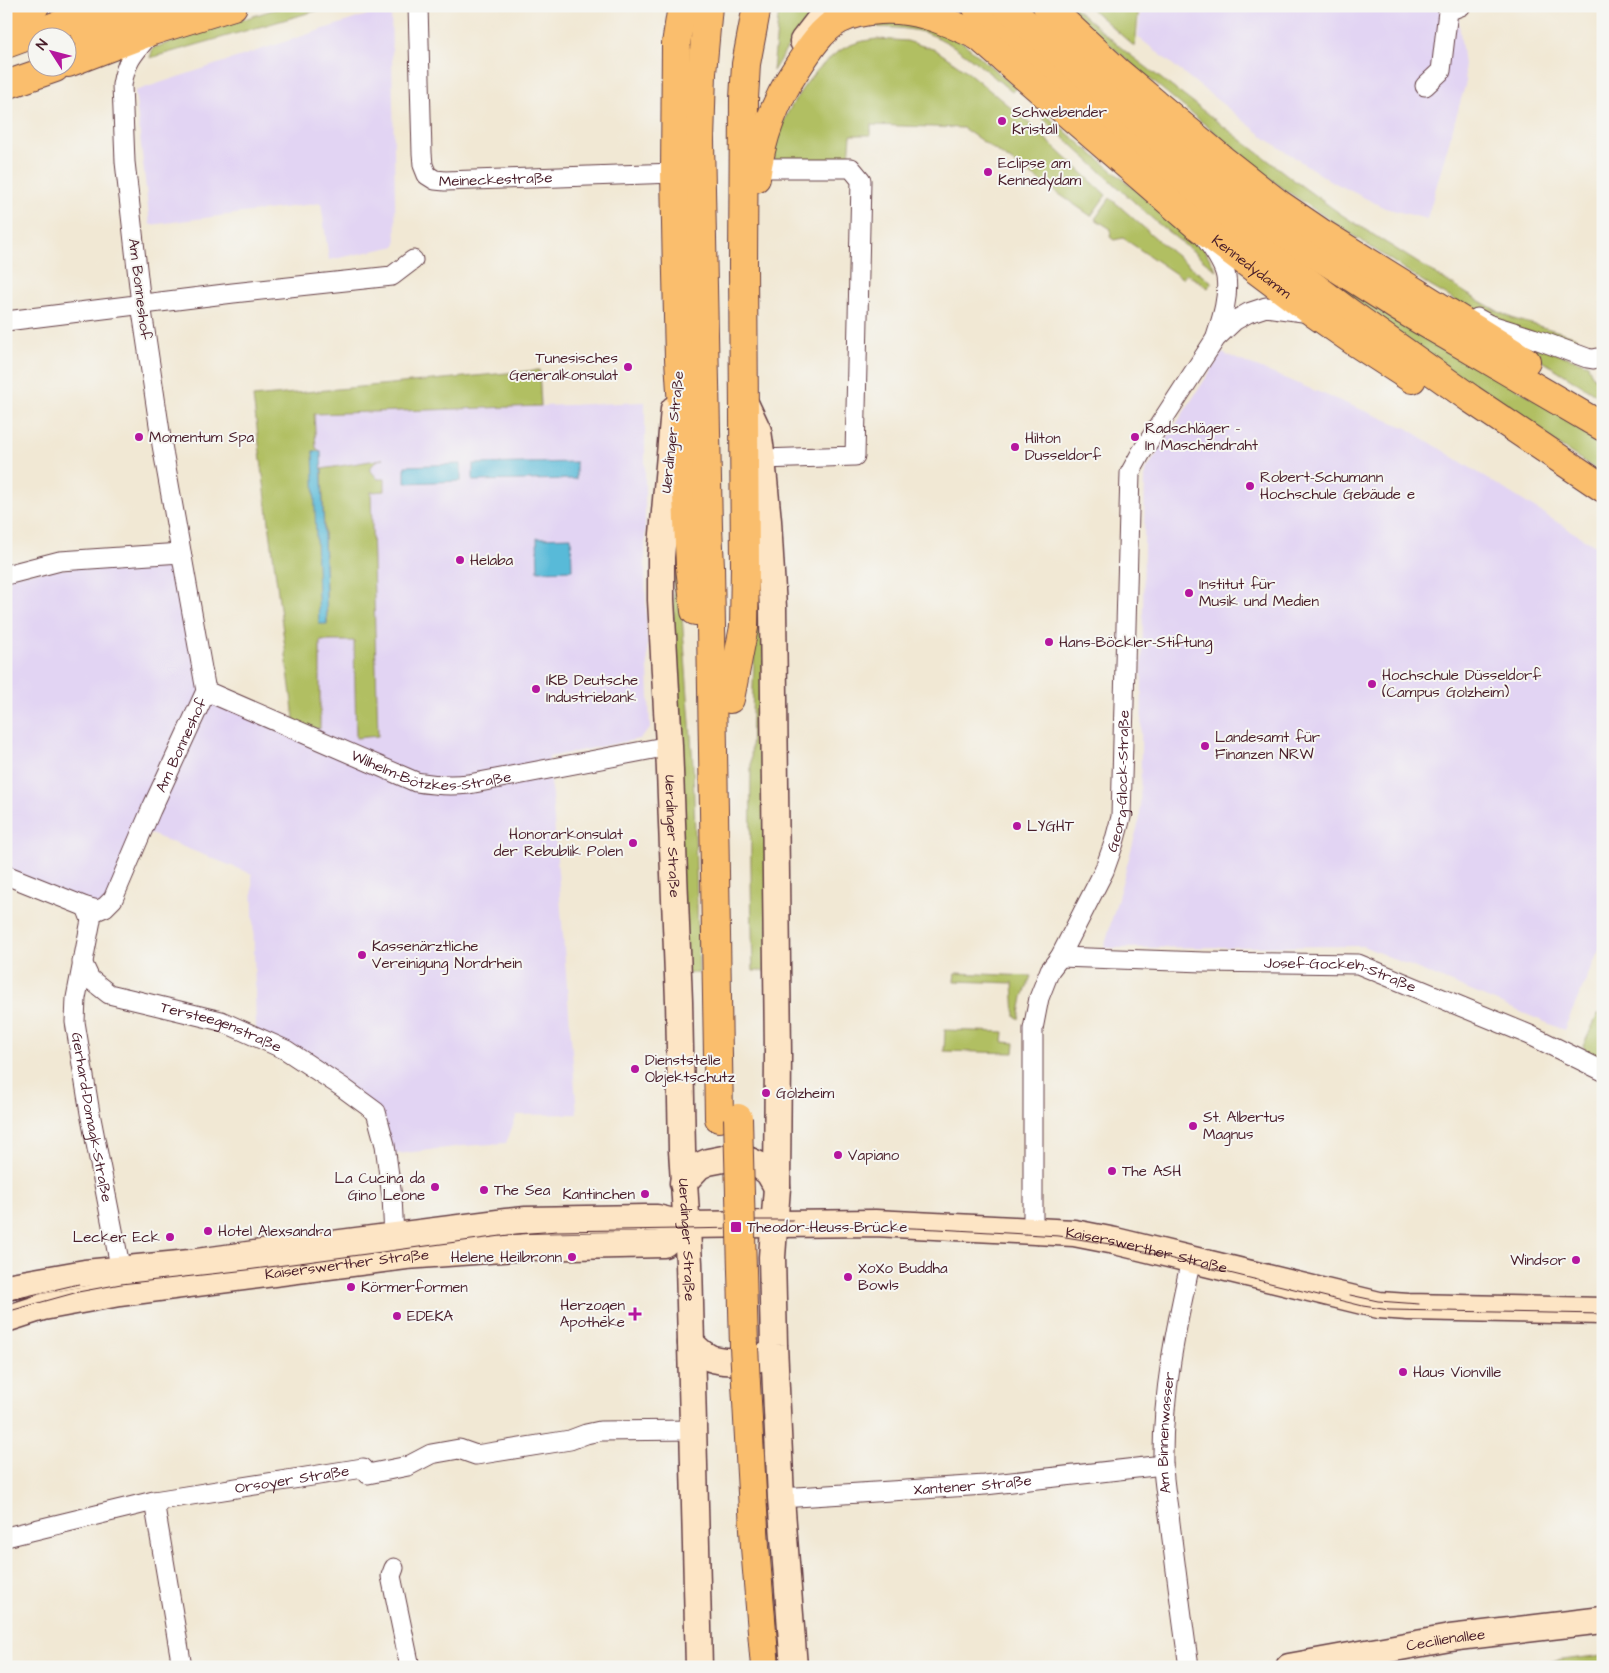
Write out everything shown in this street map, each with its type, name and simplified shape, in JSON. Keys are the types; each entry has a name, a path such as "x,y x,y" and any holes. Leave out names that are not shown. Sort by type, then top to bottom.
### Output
{"main road":[{"path":"6,17 35,6"},
{"path":"6,44 110,6"},
{"path":"78,38 169,6"},
{"path":"78,59 152,32 233,6"},
{"path":"671,6 676,44"},
{"name":"Uerdinger Straße","path":"679,359 675,173 676,44 682,6"},
{"path":"708,6 702,72 700,141 712,739 729,1118 755,1547 765,1667"},
{"path":"724,6 719,76 719,143 730,699 729,1118 725,1332 736,1547 746,1667"},
{"path":"740,6 746,64"},
{"path":"730,699 744,627 744,99 746,64 757,6"},
{"name":"Kennedydamm","path":"976,6 1111,124 1304,279 1471,400 1598,485"},
{"path":"1006,6 1164,142 1257,214 1308,250 1398,307 1603,427"},
{"path":"1047,6 1118,72 1278,204 1603,411"},
{"path":"743,266 759,159 775,107 791,77 809,50 829,27 839,20 863,11 896,9 915,12 954,25 978,36"},
{"name":"Kennedydamm","path":"945,9 1194,224 1315,314 1404,375 1464,410 1563,474 1598,485"},
{"path":"6,62 28,54"},
{"path":"6,86 28,78"},
{"path":"679,359 690,567 703,693 712,739"}],"street":[{"name":"Meineckestraße","path":"418,6 422,153 427,175 435,180 445,180 675,173"},
{"path":"762,459 854,456 862,180 851,168 759,159 771,99 789,60 830,6"},
{"path":"1425,86 1441,71 1448,11 1461,6"},
{"name":"Am Bonneshof","path":"86,907 98,910 113,899 151,810 206,691 181,553 141,304 124,162 122,85 127,62 152,32"},
{"name":"Georg-Glock-Straße","path":"1194,224 1211,246 1220,261 1226,277 1225,302 1216,338"},
{"path":"6,321 392,276 412,260"},
{"path":"1424,297 1454,304 1488,324 1534,338 1587,358 1593,359 1603,356"},
{"name":"Georg-Glock-Straße","path":"1033,1230 1033,1029 1039,998 1050,970 1060,957 1104,871 1121,817 1130,473 1216,338 1234,321 1248,313 1266,307 1315,314"},
{"name":"Uerdinger Straße","path":"679,359 665,495 661,557 661,600 679,1001 683,1184 689,1263 699,1667"},
{"path":"744,401 758,432 762,459 773,608 778,1054 777,1187 772,1250 781,1498 794,1667"},
{"path":"6,575 60,561 181,553"},
{"name":"Wilhelm-Bötzkes-Straße","path":"206,691 416,782 432,785 469,784 669,746"},
{"path":"6,875 86,907 91,920 82,962"},
{"name":"Josef-Gockeln-Straße","path":"1060,957 1204,962 1358,964 1530,1034 1603,1071"},
{"name":"Tersteegenstraße","path":"82,962 90,979 109,994 221,1021 286,1050 376,1112 385,1145 392,1197 394,1236"},
{"name":"Gerhard-Domagk-Straße","path":"82,962 75,1022 90,1113 121,1271"},
{"path":"683,1184 699,1166 708,1162 739,1156 759,1165 769,1173 777,1187"},
{"name":"Kaiserswerther Straße","path":"6,1287 85,1273 190,1263 526,1220 657,1218 686,1225 875,1223 1074,1233 1115,1241 1379,1305 1408,1308 1603,1311"},
{"name":"Kaiserswerther Straße","path":"6,1318 43,1307 119,1293 406,1256 528,1248 664,1244 686,1225"},
{"name":"Am Binnenwasser","path":"1189,1667 1163,1465 1168,1371 1191,1260"},
{"path":"691,1344 704,1355 718,1360 753,1360 763,1358 774,1345"},
{"name":"Orsoyer Straße","path":"6,1536 154,1501 363,1468 368,1474 408,1466 431,1454 459,1449 476,1455 570,1440 600,1431 693,1430"},
{"name":"Xantener Straße","path":"781,1498 985,1485 1163,1465"},
{"path":"154,1501 182,1667"},
{"path":"394,1568 391,1576 410,1667"},
{"name":"Cecilienallee","path":"1289,1667 1450,1638 1603,1620"}],"shaded area":[{"path":"1141,6 1457,6 1466,82 1427,219 1385,208 1329,180 1268,140 1138,37"},
{"path":"391,7 396,246 329,260 321,203 150,225 135,91"},
{"name":"Hochschule Düsseldorf (Campus Golzheim)","path":"1222,353 1407,428 1603,551 1603,941 1564,1030 1363,946 1104,948 1140,818 1145,472"},
{"path":"539,370 542,406 645,402 645,576 650,729 639,739 549,757 577,1114 517,1115 506,1143 389,1155 375,1111 256,1030 252,874 143,831 102,916 6,874 6,576 180,554 206,691 295,726 253,397"}],"green space":[{"path":"285,6 333,6 150,58 153,48"},
{"path":"782,6 820,6 791,42 773,71 779,8 782,9"},
{"path":"1068,6 1073,6 1125,51 1342,215 1501,313 1514,319 1574,336 1580,341 1583,351 1486,318 1430,286 1348,232 1278,185 1121,55"},
{"path":"1088,6 1139,6 1135,47"},
{"path":"875,17 952,33 1016,88 1012,92 972,60 940,39 916,31 878,27"},
{"path":"878,39 907,41 936,50 965,70 1022,117 1106,195 1091,216 963,128 871,125 871,135 851,135 849,160 776,161 773,156 783,123 796,99 812,76 831,57 845,48 859,42"},
{"path":"1042,112 1201,244 1217,271 1155,221 1039,115"},
{"path":"1110,198 1172,252 1212,282 1208,288 1186,273 1182,278 1123,238 1114,240 1110,237 1111,229 1095,219"},
{"path":"1243,216 1371,299 1603,441 1603,474 1476,391"},
{"path":"1516,340 1588,364 1592,375 1603,382 1603,399 1517,345"},
{"path":"539,370 541,406 314,414 316,448 321,452 313,451 327,623 322,469 383,459 377,460 369,469 378,479 385,479 385,491 371,492 378,736 356,738 354,641 320,641 320,729 295,726 253,397"},
{"path":"674,508 693,764 699,973 684,974 673,691"},
{"path":"762,543 769,971 753,971 751,864 752,704"},
{"path":"955,973 1031,976 1023,997 1019,1019 1015,1016 1013,983 954,981"},
{"path":"1603,1013 1603,1062 1587,1053 1583,1046 1598,1014"},
{"path":"945,1030 1004,1032 1003,1042 1015,1043 1014,1053 944,1051"},
{"path":"1603,1655 1603,1667 1506,1667"}],"water":[{"path":"313,451 321,452 327,624 319,624"},
{"path":"576,462 576,479 473,481 473,464"},
{"path":"461,464 461,481 405,483 405,466"},
{"path":"571,537 572,570 538,571 537,538"}],"tram line":[{"path":"750,1220 793,1220"},
{"path":"6,1312 78,1292 121,1284 247,1270 516,1234 558,1231 861,1226 1059,1236 1116,1245 1363,1306 1389,1310 1603,1314"},
{"path":"6,1301 79,1284"},
{"path":"1350,1295 1378,1301 1419,1304"}],"place":[{"name":"Schwebender Kristall","path":"1002,121"},
{"name":"Eclipse am Kennedydam","path":"988,172"},
{"name":"Tunesisches Generalkonsulat","path":"628,367"},
{"name":"Momentum Spa","path":"139,437"},
{"name":"Radschläger - In Maschendraht","path":"1135,437"},
{"name":"Hilton Dusseldorf","path":"1015,447"},
{"name":"Robert-Schumann Hochschule Gebäude e","path":"1250,486"},
{"name":"Helaba","path":"460,560"},
{"name":"Institut für Musik und Medien","path":"1189,593"},
{"name":"Hans-Böckler-Stiftung","path":"1049,642"},
{"name":"Hochschule Düsseldorf (Campus Golzheim)","path":"1372,684"},
{"name":"IKB Deutsche Industriebank","path":"536,689"},
{"name":"Landesamt für Finanzen NRW","path":"1205,746"},
{"name":"LYGHT","path":"1017,826"},
{"name":"Honorarkonsulat der Rebublik Polen","path":"633,843"},
{"name":"Kassenärztliche Vereinigung Nordrhein","path":"362,955"},
{"name":"Dienststelle Objektschutz","path":"635,1069"},
{"name":"Golzheim","path":"766,1093"},
{"name":"St. Albertus Magnus","path":"1193,1126"},
{"name":"Vapiano","path":"838,1155"},
{"name":"The ASH","path":"1112,1171"},
{"name":"La Cucina da Gino Leone","path":"435,1187"},
{"name":"The Sea","path":"484,1190"},
{"name":"Kantinchen","path":"645,1194"},
{"name":"Theodor-Heuss-Brücke","path":"736,1227"},
{"name":"Hotel Alexsandra","path":"208,1231"},
{"name":"Lecker Eck","path":"170,1237"},
{"name":"Helene Heilbronn","path":"572,1257"},
{"name":"Windsor","path":"1576,1260"},
{"name":"XoXo Buddha Bowls","path":"848,1277"},
{"name":"Körmerformen","path":"351,1287"},
{"name":"Herzogen Apotheke","path":"635,1314"},
{"name":"EDEKA","path":"397,1316"},
{"name":"Haus Vionville","path":"1403,1372"}]}
